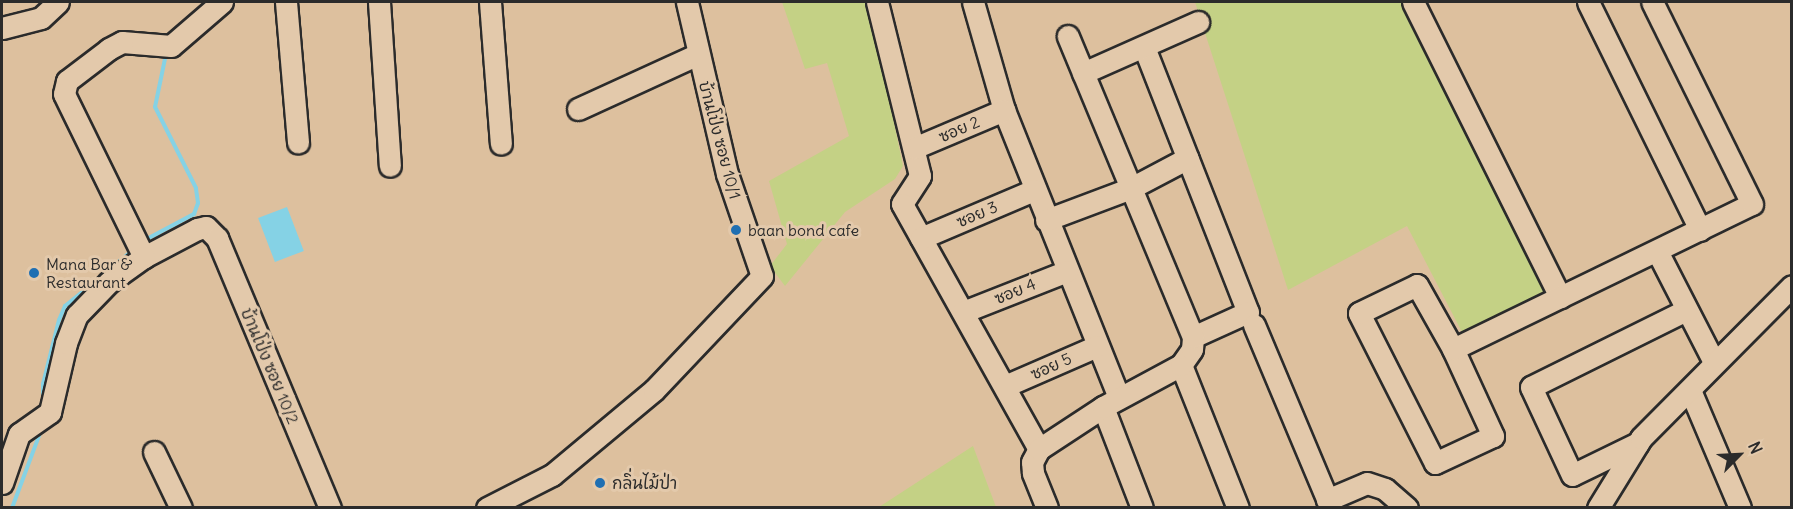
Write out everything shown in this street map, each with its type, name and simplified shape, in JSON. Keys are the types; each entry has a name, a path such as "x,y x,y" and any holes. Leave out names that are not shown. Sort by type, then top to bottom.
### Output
{"street":[{"path":"2,28 41,18 58,2"},
{"path":"2,483 19,434 40,418 78,315 140,248 75,120 64,87 122,42 165,47 222,2"},
{"path":"286,2 298,142"},
{"path":"379,2 390,166"},
{"path":"490,2 501,144"},
{"name":"บ้านโป่ง ซอย 10/1","path":"487,507 552,475 654,390 762,276 727,174 687,2"},
{"path":"877,2 920,176 902,204 1039,449"},
{"path":"972,2 1004,110 1097,346 1111,403 1142,507"},
{"path":"1413,2 1560,297"},
{"path":"1588,2 1700,230"},
{"path":"1453,349 1752,204 1652,2"},
{"path":"1083,73 1198,22"},
{"path":"1047,507 1033,473 1032,462 1039,449 1111,403 1181,365 1192,350 1193,337 1068,36"},
{"path":"1144,46 1248,312 1193,337"},
{"path":"579,109 698,54"},
{"name":"ซอย 2","path":"914,148 1004,110"},
{"path":"1046,220 1131,188 1188,159"},
{"name":"ซอย 3","path":"921,238 1034,190"},
{"name":"บ้านโป่ง ซอย 10/2","path":"140,248 206,227 217,238 330,507"},
{"path":"1657,251 1714,362"},
{"name":"ซอย 4","path":"963,312 1067,271"},
{"path":"1417,285 1453,349 1493,436 1435,463 1359,313 1417,285"},
{"path":"1598,507 1638,443 1714,362 1791,286"},
{"path":"1638,443 1572,475 1531,387 1686,310"},
{"path":"1254,325 1329,504 1367,483 1385,489 1407,507"},
{"name":"ซอย 5","path":"1005,386 1097,346"},
{"path":"1181,365 1238,507"},
{"path":"1690,390 1740,507"},
{"path":"154,453 181,507"}],"green space":[{"path":"782,2 869,2 903,166 895,179 845,212 785,286 770,266 787,244 769,181 849,136 827,63 805,69"},
{"path":"1195,2 1410,2 1551,291 1464,336 1407,226 1288,290"},
{"path":"973,446 996,507 879,507"}],"water":[{"path":"287,207 304,251 275,262 258,218"}],"waterway":[{"path":"143,241 194,214 198,203 196,188 155,107 166,54"},
{"path":"111,268 133,250"},
{"path":"43,399 43,384 59,320 65,306 96,281"},
{"path":"12,508 43,425"}],"place":[{"name":"baan bond cafe","path":"736,230"},
{"name":"Mana Bar & Restaurant","path":"34,273"},
{"name":"กลิ่นไม้ป่า","path":"600,483"}]}
